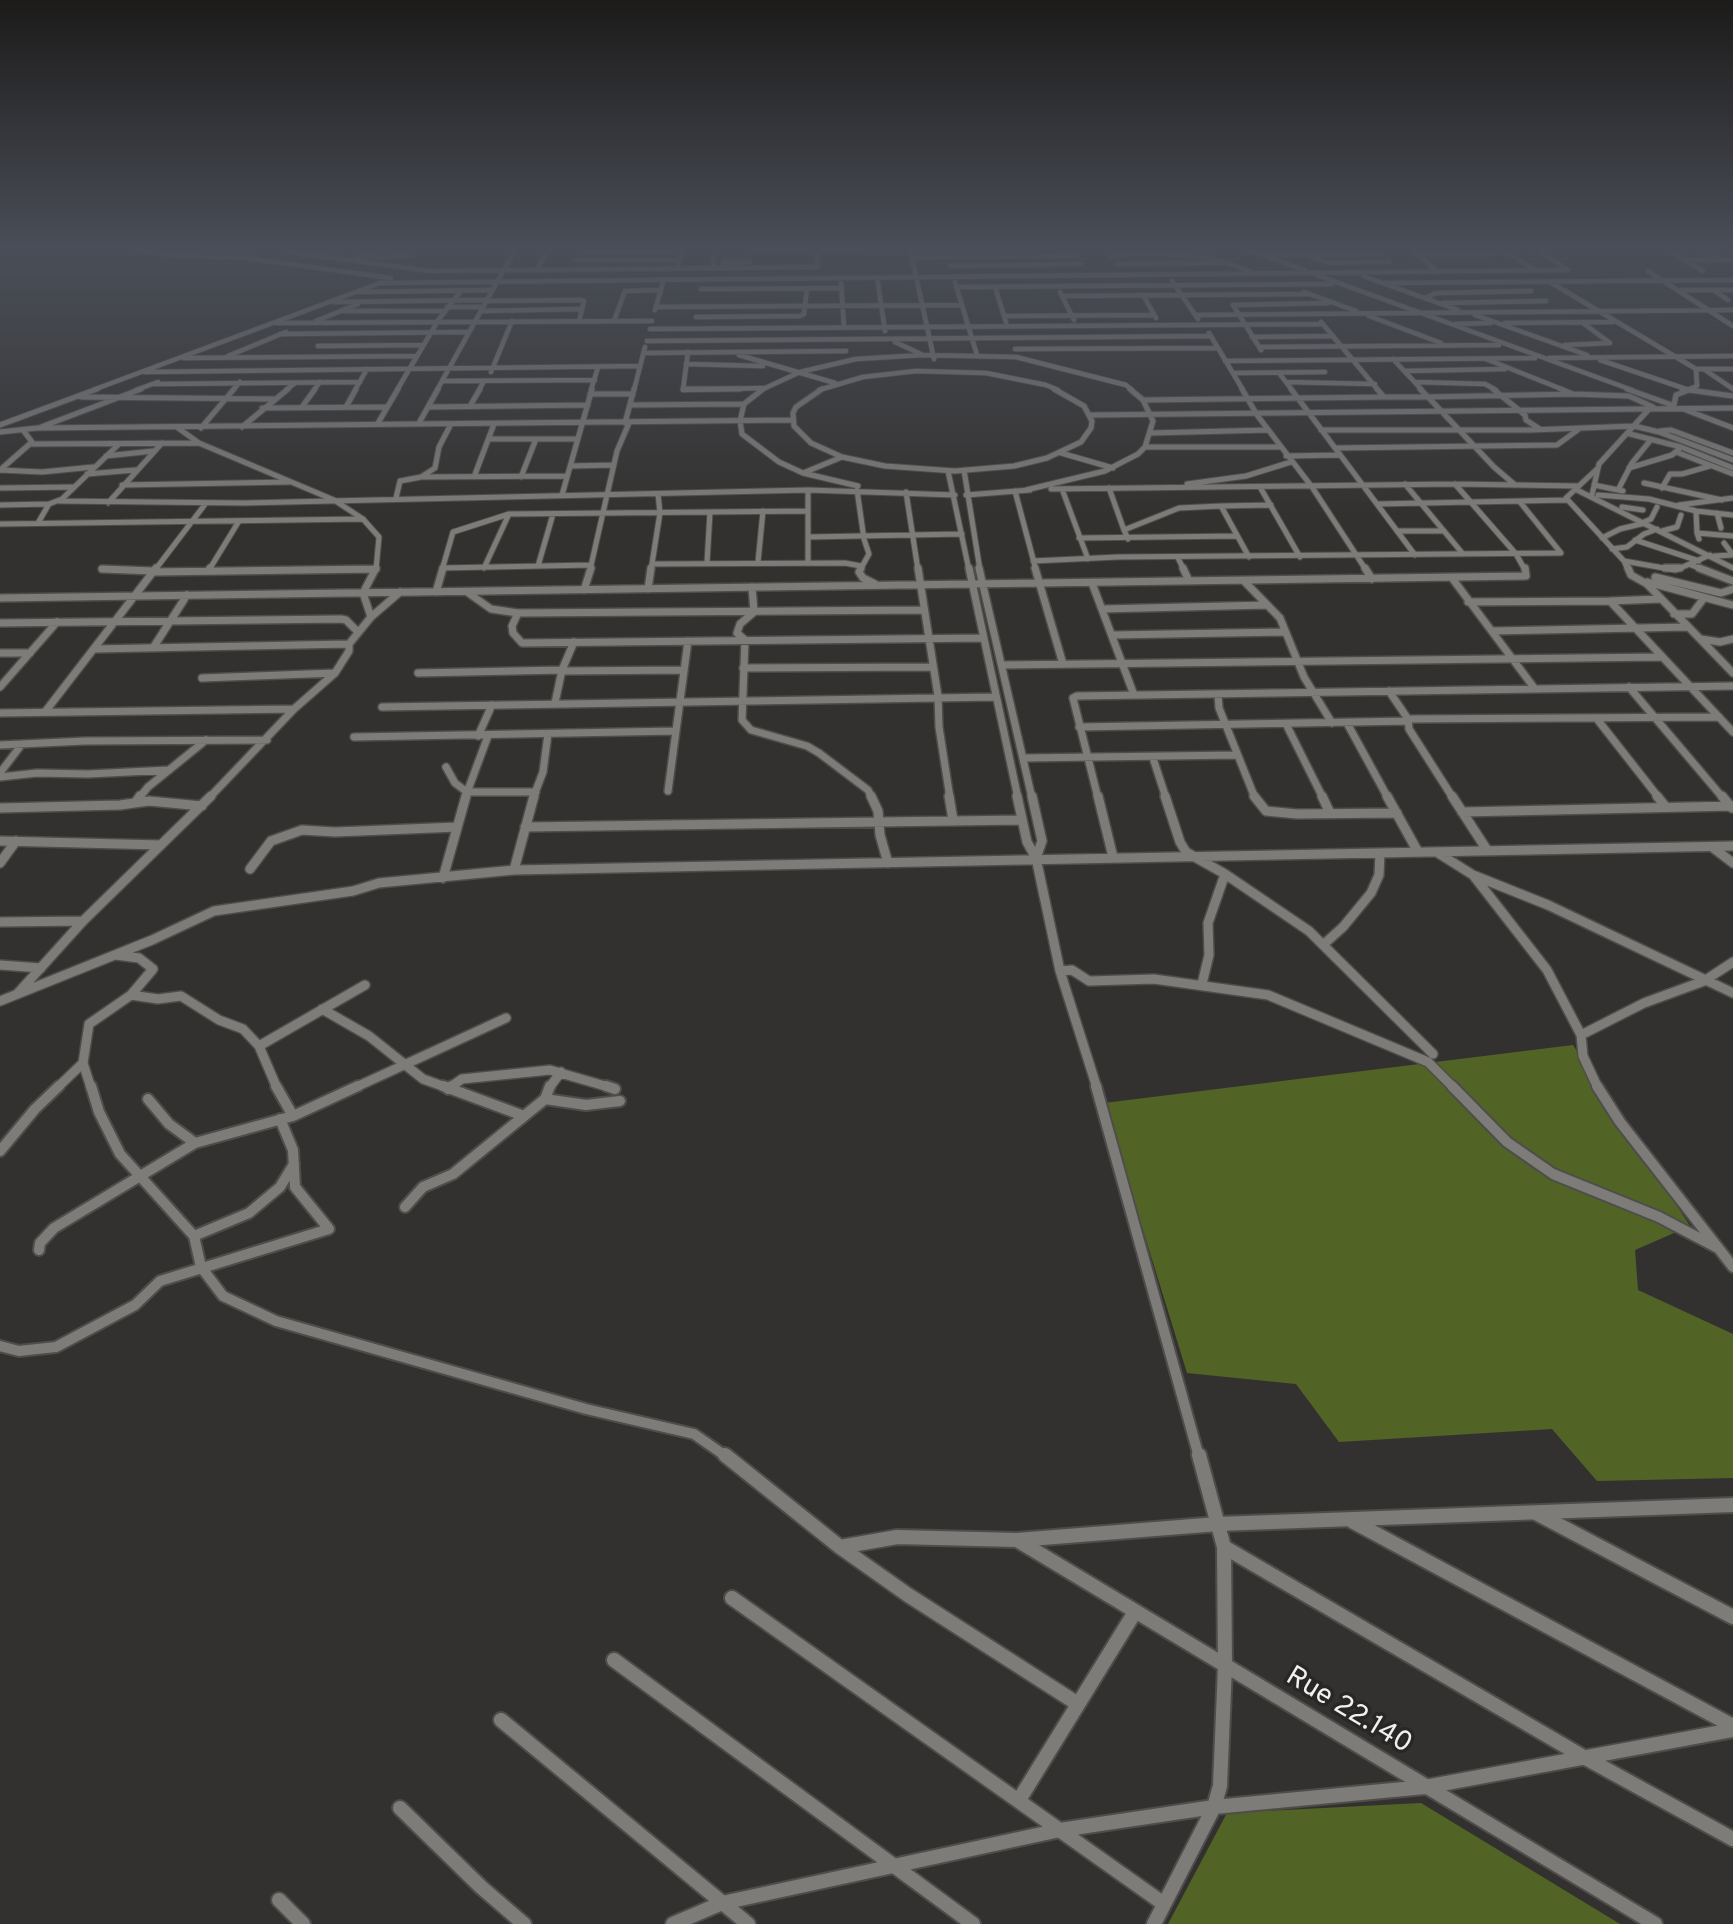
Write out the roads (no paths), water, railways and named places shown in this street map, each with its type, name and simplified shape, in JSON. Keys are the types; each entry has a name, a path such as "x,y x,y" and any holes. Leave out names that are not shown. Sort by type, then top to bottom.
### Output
{"street":[{"path":"0,425 231,338"},
{"path":"222,358 271,338"},
{"path":"314,370 314,357 318,346 328,338"},
{"path":"378,423 427,338"},
{"path":"419,423 465,338"},
{"path":"470,406 486,381 505,338"},
{"path":"584,590 648,338"},
{"path":"971,338 977,355"},
{"path":"1008,338 1015,349 1016,358"},
{"path":"647,341 1047,338"},
{"path":"1078,338 1081,349"},
{"path":"1211,338 1257,415 1312,487 1372,579"},
{"path":"1253,338 1268,360"},
{"path":"1335,338 1384,397"},
{"path":"1426,338 1476,358"},
{"path":"1489,338 1733,425"},
{"path":"1539,338 1686,390 1733,397"},
{"path":"1559,345 1610,343 1603,338"},
{"path":"1642,338 1696,369 1733,369"},
{"path":"844,362 847,339"},
{"path":"886,339 923,355"},
{"path":"930,339 936,370"},
{"path":"687,340 835,383"},
{"path":"1259,347 1506,344"},
{"path":"318,346 423,345"},
{"path":"1015,349 1218,348"},
{"path":"644,353 846,351"},
{"path":"688,352 683,390 764,388"},
{"path":"892,491 803,473 779,462 742,434 740,421 744,404 764,388 800,372 876,357 923,355 1016,358 1126,385 1143,400 1152,415 1151,433 1145,447 1129,460 1113,468 1027,490"},
{"path":"177,358 416,356"},
{"path":"1225,360 1733,356"},
{"path":"1394,359 1441,412 1514,484"},
{"path":"1486,359 1573,394"},
{"path":"1316,360 1334,380"},
{"path":"686,364 747,365 792,370"},
{"path":"1594,376 1614,365"},
{"path":"139,372 640,366"},
{"path":"562,495 598,367"},
{"path":"346,407 367,369"},
{"path":"1405,371 1509,369"},
{"path":"1677,406 1676,395 1697,386 1696,369"},
{"path":"1703,369 1733,389"},
{"path":"936,370 1006,375 1039,383 1077,400 1092,421 1088,435 1061,453 1014,466 948,471 885,466 842,457 803,438 792,420 802,400 835,383 880,374 936,370"},
{"path":"201,428 251,371"},
{"path":"37,428 186,372"},
{"path":"1233,373 1325,372"},
{"path":"1279,373 1415,555"},
{"path":"443,381 595,380"},
{"path":"1286,382 1334,380 1375,384"},
{"path":"302,407 320,382"},
{"path":"155,384 360,382"},
{"path":"1415,382 1481,383 1496,389 1540,429"},
{"path":"242,427 295,383"},
{"path":"590,394 633,394"},
{"path":"1143,400 1573,394 1629,396 1652,408"},
{"path":"75,397 275,399"},
{"path":"630,405 744,404"},
{"path":"428,407 588,405"},
{"path":"1090,415 1518,411 1677,406 1733,408"},
{"path":"262,408 386,407"},
{"path":"1567,500 1566,497 1598,468 1652,408"},
{"path":"0,432 37,428 792,420"},
{"path":"421,477 435,468 439,447 451,424"},
{"path":"474,477 494,424"},
{"path":"1321,430 1579,429 1634,426 1659,432 1733,460"},
{"path":"178,428 200,443 334,499 363,519 379,537 376,569 363,593 371,617"},
{"path":"1335,448 1557,444 1579,429"},
{"path":"23,430 32,442 30,444"},
{"path":"1151,433 1268,430"},
{"path":"1659,432 1671,430 1733,453"},
{"path":"1630,434 1733,468"},
{"path":"489,439 578,439"},
{"path":"522,477 536,439"},
{"path":"1619,490 1629,468 1649,442"},
{"path":"59,501 119,443"},
{"path":"108,503 162,443"},
{"path":"93,467 38,472 0,470 30,444 200,443"},
{"path":"1145,447 1280,447"},
{"path":"1679,450 1733,474"},
{"path":"1629,468 1640,467 1679,450"},
{"path":"105,456 153,451"},
{"path":"1061,453 1113,468"},
{"path":"1286,456 1340,456"},
{"path":"803,473 842,457"},
{"path":"1175,488 1203,480 1245,476 1291,462"},
{"path":"570,466 614,465"},
{"path":"1662,488 1670,474 1682,474 1710,466"},
{"path":"1590,495 1598,468"},
{"path":"85,474 107,470 135,470"},
{"path":"964,470 982,584 1042,841 1036,858"},
{"path":"948,471 1022,820 1027,842 1036,858 1060,971 1101,1101 1224,1547 1225,1666 1220,1786 1214,1807 1154,1924"},
{"path":"1636,495 1647,475"},
{"path":"396,498 400,481 421,477 567,476"},
{"path":"122,485 291,482"},
{"path":"1644,483 1722,500"},
{"path":"1405,484 1463,554"},
{"path":"0,598 1526,576 1524,565 1516,554 1455,484"},
{"path":"966,495 1109,488 1567,484 1733,568"},
{"path":"1594,485 1696,511 1733,515"},
{"path":"0,488 73,487"},
{"path":"1260,487 1300,557"},
{"path":"1109,488 1128,539"},
{"path":"1062,489 1088,559"},
{"path":"0,505 49,504 59,501 206,503 808,490 954,495"},
{"path":"808,490 808,563"},
{"path":"857,490 869,554 859,572 863,578 880,586"},
{"path":"1015,491 1038,583 1063,664"},
{"path":"906,492 938,696 939,727 953,820"},
{"path":"648,589 660,513 658,494"},
{"path":"1590,495 1649,499"},
{"path":"1672,505 1733,498"},
{"path":"1377,504 1567,500 1624,561 1631,575 1646,583 1733,606"},
{"path":"1033,561 1557,554 1562,551 1520,502"},
{"path":"45,712 206,503"},
{"path":"38,523 49,504"},
{"path":"1124,530 1179,508 1271,505"},
{"path":"1221,506 1249,557"},
{"path":"1613,506 1643,510"},
{"path":"1602,538 1620,529 1645,523 1651,519 1657,507"},
{"path":"758,562 763,511"},
{"path":"436,592 453,532 509,514 808,511"},
{"path":"1696,511 1698,536 1733,536"},
{"path":"707,563 710,512"},
{"path":"1717,513 1721,528"},
{"path":"484,568 509,514"},
{"path":"538,566 553,514"},
{"path":"1612,549 1627,547 1635,540 1659,530 1677,527 1681,515"},
{"path":"0,524 363,519"},
{"path":"208,571 239,521"},
{"path":"1398,531 1444,531"},
{"path":"808,537 962,534"},
{"path":"1080,538 1237,536"},
{"path":"1635,540 1699,561"},
{"path":"1724,543 1733,555"},
{"path":"1624,561 1678,570 1711,556 1733,555"},
{"path":"1178,558 1189,581"},
{"path":"652,564 758,562 845,563 861,566"},
{"path":"442,568 591,565"},
{"path":"1691,565 1733,581"},
{"path":"102,569 153,572 376,569"},
{"path":"1646,583 1662,569"},
{"path":"1655,577 1721,593 1733,589"},
{"path":"1452,578 1535,689"},
{"path":"1244,581 1280,618 1313,693 1332,723"},
{"path":"1092,583 1133,695"},
{"path":"1646,583 1733,673"},
{"path":"752,587 754,612"},
{"path":"465,591 491,609 518,613 924,610"},
{"path":"15,996 83,921 202,806 294,709 335,673 358,632 400,592"},
{"path":"1716,601 1721,593"},
{"path":"153,648 187,595"},
{"path":"1674,614 1692,614 1704,598"},
{"path":"1468,602 1660,599"},
{"path":"1610,601 1733,732"},
{"path":"1102,609 1267,606"},
{"path":"745,640 737,633 738,627 754,612"},
{"path":"518,613 512,626 517,639 522,643 984,638"},
{"path":"0,623 341,619 346,620 358,632"},
{"path":"0,687 57,622"},
{"path":"1493,631 1688,627"},
{"path":"1112,635 1285,632"},
{"path":"1700,639 1720,642 1733,639"},
{"path":"668,791 688,640"},
{"path":"745,640 741,700 744,724 761,733 807,746 841,767 870,792 875,800 888,863"},
{"path":"555,703 562,671 574,642"},
{"path":"94,649 349,644"},
{"path":"0,653 30,653"},
{"path":"1002,665 1662,657"},
{"path":"743,668 933,667"},
{"path":"418,673 683,670"},
{"path":"202,678 335,673"},
{"path":"1113,857 1079,727 1074,697 1733,686"},
{"path":"1629,687 1732,807"},
{"path":"1389,691 1408,720 1409,729 1487,850"},
{"path":"1218,694 1217,702 1255,800 1266,811 1284,814 1396,813"},
{"path":"382,707 680,700 996,697"},
{"path":"478,736 492,705"},
{"path":"0,713 294,709"},
{"path":"1079,727 1719,716"},
{"path":"1597,719 1664,807"},
{"path":"1347,723 1418,852"},
{"path":"1286,724 1330,813"},
{"path":"354,737 676,731"},
{"path":"514,870 542,772 548,734"},
{"path":"443,878 467,792 488,736"},
{"path":"135,803 148,787 205,740"},
{"path":"0,745 267,740"},
{"path":"0,775 22,744"},
{"path":"1023,758 1237,755"},
{"path":"1153,758 1180,842 1190,857 1225,874 1303,926 1433,1054"},
{"path":"446,767 455,783 467,792 536,792"},
{"path":"0,775 88,774 169,769"},
{"path":"0,807 149,801 202,806"},
{"path":"1462,812 1732,807"},
{"path":"525,827 1022,820"},
{"path":"250,869 271,841 302,830 457,827"},
{"path":"0,841 161,845"},
{"path":"0,863 16,841"},
{"path":"0,1002 214,911 353,891 379,883 514,870 1733,846"},
{"path":"1712,847 1733,863"},
{"path":"1437,852 1473,875 1548,905 1733,993"},
{"path":"1324,944 1343,927 1371,893 1378,875 1380,853"},
{"path":"1202,984 1209,955 1208,923 1225,874"},
{"path":"1473,875 1547,970 1581,1035 1583,1056 1592,1079 1644,1156 1733,1267"},
{"path":"0,922 83,921"},
{"path":"114,954 139,958 153,969 131,995 89,1024 83,1063 99,1112 120,1154 194,1236 201,1268 223,1296 276,1321 561,1402 694,1434 731,1459 840,1548 1078,1704"},
{"path":"1581,1035 1644,1003 1704,981 1733,962"},
{"path":"0,965 41,968"},
{"path":"1060,971 1072,970 1089,981 1154,979 1276,997 1416,1055 1428,1062 1490,1126 1529,1159 1553,1174 1659,1217 1716,1247"},
{"path":"259,1046 365,985"},
{"path":"131,995 158,999 186,998 212,1016 243,1029 259,1046 280,1095 293,1116"},
{"path":"322,1009 369,1036 423,1079 524,1116"},
{"path":"39,1250 40,1243 54,1228 195,1143 293,1116 407,1066 506,1018"},
{"path":"0,1151 35,1109 83,1063"},
{"path":"448,1089 462,1079 547,1070 615,1089"},
{"path":"405,1207 423,1187 453,1174 545,1100 548,1089 561,1072"},
{"path":"148,1099 169,1124 195,1143"},
{"path":"545,1100 586,1105 620,1101"},
{"path":"0,1346 19,1350 56,1347 135,1305 160,1281 329,1229 295,1187 293,1150 280,1119"},
{"path":"194,1236 249,1213 280,1187 295,1162"},
{"path":"840,1548 897,1537 1017,1540 1218,1524 1733,1505"},
{"path":"1534,1512 1733,1617"},
{"path":"1351,1521 1733,1728"},
{"name":"Rue 22.140","path":"1017,1540 1655,1924"},
{"path":"1224,1547 1582,1756 1733,1839"},
{"path":"732,1598 1164,1904"},
{"path":"1018,1800 1135,1612"},
{"path":"614,1660 973,1924"},
{"path":"501,1720 748,1924"},
{"path":"673,1924 722,1903 1060,1829 1214,1807 1425,1787 1733,1728"},
{"path":"400,1808 481,1888 524,1924"},
{"path":"279,1900 303,1924"}]}
